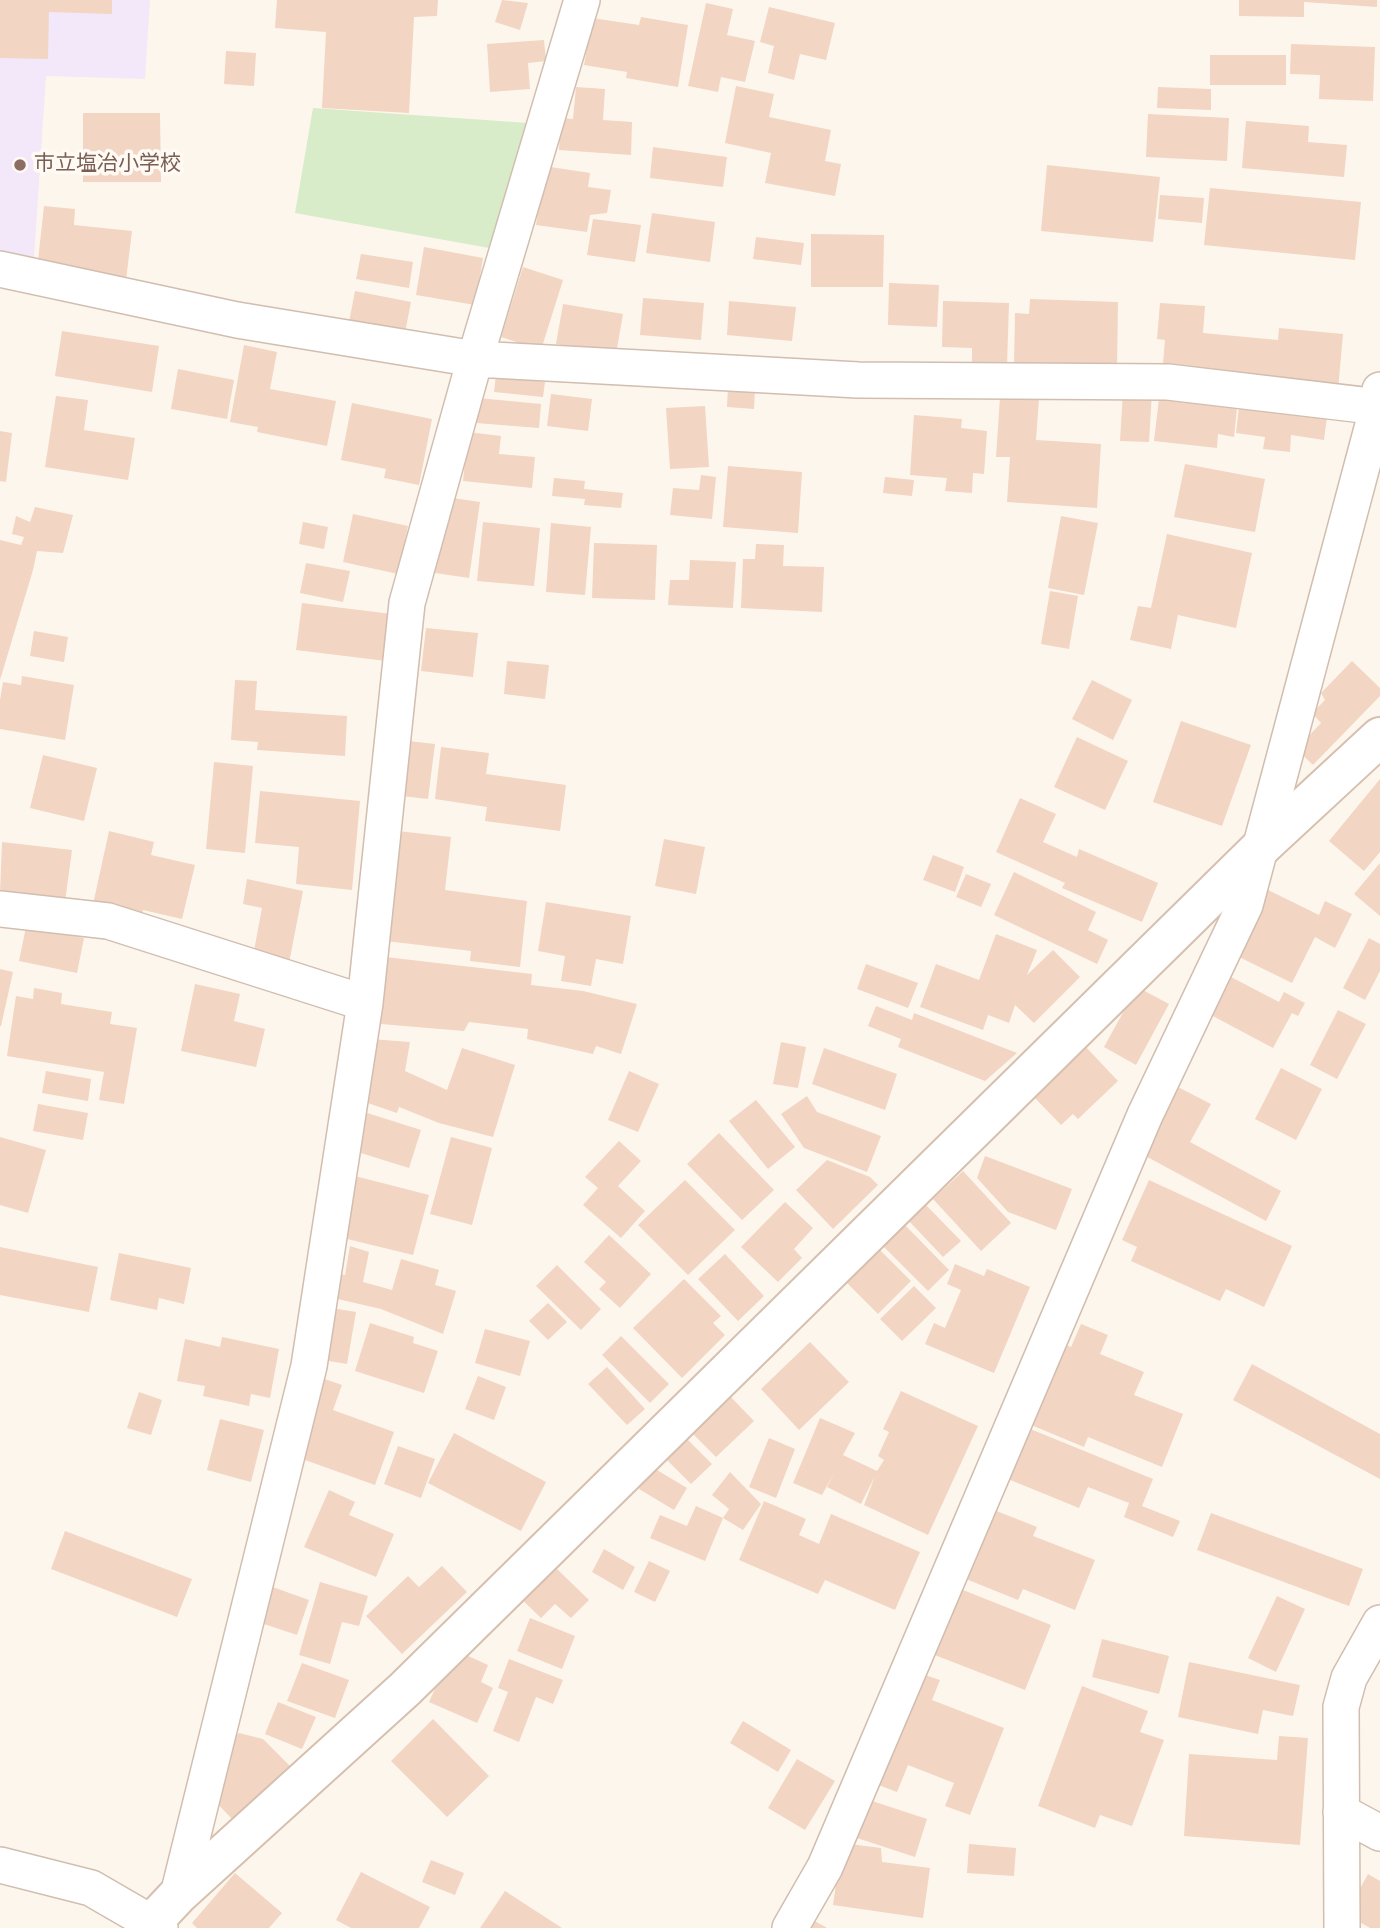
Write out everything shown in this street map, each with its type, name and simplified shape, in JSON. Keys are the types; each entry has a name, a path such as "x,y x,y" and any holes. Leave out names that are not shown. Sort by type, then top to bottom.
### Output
{"street":[{"path":"159,1918 309,1366 365,1003 407,603 475,359 582,0"},
{"path":"0,269 237,320 475,359 858,380 1168,382 1379,401 1245,905 1145,1115 825,1867 790,1928"},
{"path":"159,1918 405,1689 1259,849 1380,737"},
{"path":"0,909 108,921 365,1003"},
{"path":"1342,1928 1341,1707 1349,1678 1380,1623"},
{"path":"1341,1812 1380,1833"},
{"path":"0,1865 91,1888 159,1918"}],"shaded area":[{"name":"市立塩冶小学校","path":"0,0 150,0 145,79 46,76 34,258 0,251"}],"green space":[{"path":"313,108 528,123 489,248 295,213"}],"building":[{"path":"0,0 112,0 112,14 49,12 48,59 0,58"},
{"path":"277,0 438,0 437,16 414,17 409,113 322,108 326,32 275,28"},
{"path":"502,0 528,3 520,30 495,22"},
{"path":"1239,0 1377,0 1377,7 1304,2 1304,17 1239,16"},
{"path":"706,3 733,9 727,35 755,41 745,82 721,77 718,92 688,86"},
{"path":"769,7 835,23 826,60 800,54 794,80 768,73 774,46 760,42"},
{"path":"641,17 688,25 678,87 626,78 627,72 584,65 592,18 639,25"},
{"path":"544,40 546,61 528,63 530,89 490,92 487,44"},
{"path":"1291,44 1375,47 1373,101 1319,99 1320,75 1290,74"},
{"path":"226,51 256,53 254,86 224,84"},
{"path":"1210,55 1286,55 1286,85 1210,85"},
{"path":"736,86 774,94 769,117 831,130 825,161 841,164 835,196 765,183 771,153 725,143"},
{"path":"576,87 605,89 603,120 632,122 631,155 559,150 561,118 573,119"},
{"path":"1158,87 1211,89 1211,110 1157,108"},
{"path":"83,113 160,113 161,182 83,182"},
{"path":"1148,114 1229,118 1227,161 1146,157"},
{"path":"1246,121 1309,126 1308,142 1347,145 1344,177 1242,168"},
{"path":"653,147 727,157 723,187 650,178"},
{"path":"1047,165 1160,177 1153,242 1041,231"},
{"path":"544,166 590,173 588,187 611,190 607,213 590,215 587,232 536,225"},
{"path":"1210,188 1361,202 1355,260 1204,245"},
{"path":"1160,195 1204,198 1202,223 1158,219"},
{"path":"44,206 75,209 74,225 132,231 126,280 37,270"},
{"path":"652,213 715,222 710,262 646,253"},
{"path":"593,219 641,225 635,262 587,255"},
{"path":"811,234 884,235 883,287 811,287"},
{"path":"756,237 804,243 801,265 753,259"},
{"path":"424,247 483,258 475,305 416,295"},
{"path":"361,254 413,262 409,288 356,279"},
{"path":"523,267 563,280 541,350 501,337"},
{"path":"889,283 939,285 937,327 888,325"},
{"path":"355,291 411,302 405,333 349,322"},
{"path":"643,298 704,303 701,340 640,335"},
{"path":"1030,299 1118,302 1117,368 1014,365 1015,313 1029,314"},
{"path":"729,301 796,307 792,341 727,335"},
{"path":"943,301 1009,303 1007,367 972,366 972,348 942,347"},
{"path":"1160,303 1205,306 1203,333 1278,340 1279,328 1343,334 1338,390 1162,375 1165,340 1157,339"},
{"path":"563,304 623,314 616,354 556,344"},
{"path":"62,331 159,346 152,392 55,376"},
{"path":"244,345 277,352 270,389 336,401 327,446 257,432 258,427 230,422"},
{"path":"178,369 234,380 227,419 171,409"},
{"path":"496,375 545,382 543,397 494,392"},
{"path":"728,386 755,388 754,409 727,407"},
{"path":"1160,390 1238,399 1234,437 1218,434 1217,448 1154,441"},
{"path":"1123,391 1152,392 1149,442 1120,441"},
{"path":"551,394 592,399 588,431 547,426"},
{"path":"56,396 88,400 84,430 135,438 128,480 45,467"},
{"path":"1000,397 1039,399 1036,440 1101,444 1097,508 1007,502 1010,457 996,457"},
{"path":"478,398 541,404 539,428 476,423"},
{"path":"1240,398 1328,409 1324,440 1291,435 1290,452 1263,449 1265,437 1236,433"},
{"path":"352,403 432,419 419,485 384,478 386,469 341,460"},
{"path":"705,406 709,467 670,469 666,408"},
{"path":"914,415 962,419 961,428 987,431 984,474 973,473 972,493 945,491 947,478 910,475"},
{"path":"0,431 12,433 6,482 0,481"},
{"path":"468,432 501,436 499,454 535,457 532,488 463,481"},
{"path":"1185,464 1265,479 1255,532 1174,517"},
{"path":"728,466 802,472 798,533 723,527"},
{"path":"701,475 716,477 712,519 670,515 673,488 699,490"},
{"path":"885,477 914,480 912,496 883,493"},
{"path":"554,478 585,481 584,489 623,493 621,508 584,505 585,499 552,496"},
{"path":"446,497 480,502 469,578 435,573"},
{"path":"35,507 73,515 63,553 37,551 0,680 0,540 21,545 24,537 12,534 16,516 30,522"},
{"path":"353,514 408,526 398,574 343,562"},
{"path":"1061,516 1098,523 1084,595 1048,588"},
{"path":"303,522 328,527 324,549 299,544"},
{"path":"483,522 540,528 534,586 477,581"},
{"path":"551,523 591,527 585,595 546,592"},
{"path":"1167,534 1252,553 1236,628 1178,615 1171,649 1130,640 1138,606 1151,608"},
{"path":"594,543 657,545 655,600 592,598"},
{"path":"756,544 784,545 783,566 824,567 822,612 741,608 743,559 755,559"},
{"path":"690,560 736,562 733,608 668,605 670,580 689,580"},
{"path":"306,563 350,571 343,602 300,593"},
{"path":"1050,591 1078,596 1069,649 1041,644"},
{"path":"302,603 392,614 386,661 296,650"},
{"path":"426,628 478,633 473,677 421,671"},
{"path":"34,631 68,637 64,662 30,656"},
{"path":"507,661 549,665 545,699 504,694"},
{"path":"1352,661 1380,688 1380,696 1313,765 1296,749 1321,723 1312,713 1325,700 1321,693"},
{"path":"22,676 74,685 65,740 0,729 3,682 21,685"},
{"path":"235,680 257,681 255,710 347,716 345,756 257,750 258,742 231,740"},
{"path":"1092,680 1132,700 1113,740 1072,719"},
{"path":"1181,721 1251,745 1222,826 1153,802"},
{"path":"1077,737 1128,761 1105,810 1054,787"},
{"path":"399,740 435,744 428,799 393,795"},
{"path":"441,747 489,753 486,774 566,785 560,831 485,821 487,807 435,799"},
{"path":"43,755 97,768 84,821 30,808"},
{"path":"214,762 253,766 245,853 206,849"},
{"path":"1380,779 1380,852 1364,871 1329,841"},
{"path":"260,791 360,801 352,890 296,884 299,847 255,843"},
{"path":"1020,798 1056,814 1043,842 1077,857 1079,849 1158,883 1142,922 1062,888 1065,883 996,852"},
{"path":"389,830 451,837 445,890 527,901 520,967 470,961 471,951 377,940"},
{"path":"109,831 154,842 151,855 195,865 182,919 143,910 141,920 92,909"},
{"path":"664,839 705,847 696,894 655,886"},
{"path":"2,842 72,850 65,902 0,894"},
{"path":"933,855 964,867 955,892 923,880"},
{"path":"1380,863 1380,916 1354,894"},
{"path":"1014,872 1096,912 1088,930 1108,940 1097,964 994,915"},
{"path":"966,874 991,884 981,907 956,897"},
{"path":"247,879 303,891 289,963 253,956 262,908 243,904"},
{"path":"1268,890 1319,915 1325,901 1352,914 1335,948 1315,937 1292,983 1235,955"},
{"path":"546,902 631,916 623,964 596,959 591,986 561,981 565,956 538,951"},
{"path":"26,927 84,938 77,973 19,961"},
{"path":"996,934 1037,950 1027,975 1053,950 1080,977 1034,1023 1015,1005 1009,1023 988,1015 983,1030 920,1007 936,964 979,980"},
{"path":"1369,938 1380,944 1380,971 1365,1000 1343,988"},
{"path":"377,956 532,974 531,985 583,991 637,1004 621,1054 596,1046 593,1054 527,1039 528,1029 469,1022 464,1031 369,1023"},
{"path":"866,964 918,983 908,1008 857,989"},
{"path":"0,969 13,972 1,1026 0,1026"},
{"path":"1231,977 1279,1002 1284,992 1305,1003 1298,1016 1292,1013 1273,1048 1211,1015"},
{"path":"195,984 240,994 234,1021 265,1029 256,1067 181,1051"},
{"path":"1137,987 1169,1004 1136,1065 1104,1047"},
{"path":"34,988 62,993 61,1004 112,1012 110,1024 137,1028 124,1104 99,1100 104,1072 7,1056 16,996 33,999"},
{"path":"876,1006 912,1020 914,1013 1017,1053 985,1081 898,1047 901,1039 868,1026"},
{"path":"1338,1010 1366,1024 1337,1079 1310,1065"},
{"path":"371,1039 410,1042 405,1071 447,1090 462,1048 515,1065 493,1137 439,1123 399,1107 397,1113 362,1101"},
{"path":"781,1042 806,1047 798,1088 773,1084"},
{"path":"1085,1046 1118,1081 1078,1119 1073,1114 1061,1125 1033,1096"},
{"path":"824,1048 897,1074 885,1110 812,1084"},
{"path":"1281,1068 1322,1089 1296,1140 1255,1119"},
{"path":"46,1071 91,1079 88,1101 42,1093"},
{"path":"629,1071 659,1084 638,1132 608,1120"},
{"path":"1176,1086 1211,1104 1190,1142 1281,1191 1266,1221 1140,1153"},
{"path":"807,1096 817,1112 881,1136 867,1172 804,1148 781,1114"},
{"path":"756,1100 795,1147 768,1169 729,1121"},
{"path":"38,1104 88,1113 83,1140 33,1131"},
{"path":"361,1111 421,1130 409,1168 348,1149"},
{"path":"719,1133 774,1190 742,1220 687,1164"},
{"path":"0,1137 46,1150 28,1213 0,1205"},
{"path":"451,1137 492,1148 472,1225 430,1214"},
{"path":"619,1141 641,1161 618,1186 645,1211 621,1238 583,1205 598,1188 585,1177"},
{"path":"985,1156 1072,1189 1056,1230 1008,1212 977,1178"},
{"path":"827,1160 870,1177 878,1185 833,1229 796,1190"},
{"path":"963,1171 1011,1223 981,1251 933,1199"},
{"path":"351,1175 429,1195 413,1255 335,1236"},
{"path":"685,1180 735,1230 688,1275 638,1225"},
{"path":"1149,1180 1292,1246 1264,1307 1226,1289 1220,1301 1131,1261 1137,1247 1122,1240"},
{"path":"785,1202 813,1228 794,1249 802,1258 778,1282 741,1247"},
{"path":"925,1204 961,1241 943,1257 908,1220"},
{"path":"902,1222 949,1270 928,1291 880,1243"},
{"path":"609,1235 651,1274 620,1308 599,1289 606,1282 584,1262"},
{"path":"350,1246 369,1252 363,1282 392,1290 401,1259 439,1270 435,1285 456,1291 443,1334 381,1309 329,1297 331,1272 345,1275"},
{"path":"0,1247 98,1267 89,1312 0,1295"},
{"path":"878,1248 911,1281 878,1314 845,1281"},
{"path":"119,1253 191,1268 184,1304 159,1298 157,1310 110,1300"},
{"path":"725,1254 764,1296 738,1321 698,1279"},
{"path":"955,1264 984,1276 987,1269 1030,1287 994,1373 925,1344 934,1323 945,1328 961,1290 947,1284"},
{"path":"557,1265 601,1309 581,1330 536,1286"},
{"path":"684,1279 721,1316 713,1323 725,1335 682,1378 633,1328"},
{"path":"914,1286 936,1308 902,1341 880,1319"},
{"path":"548,1303 567,1322 548,1340 529,1321"},
{"path":"326,1307 356,1312 347,1364 317,1359"},
{"path":"370,1323 414,1337 413,1343 438,1351 424,1393 355,1371"},
{"path":"1081,1324 1108,1335 1100,1354 1144,1372 1134,1395 1183,1414 1162,1467 1088,1437 1084,1447 1024,1422 1057,1341 1071,1347"},
{"path":"485,1329 530,1341 520,1376 475,1363"},
{"path":"621,1336 669,1384 650,1403 602,1355"},
{"path":"222,1337 279,1349 270,1398 251,1394 249,1406 203,1396 205,1386 177,1381 185,1339 220,1347"},
{"path":"810,1342 849,1382 799,1430 761,1389"},
{"path":"1252,1364 1380,1434 1380,1479 1233,1400"},
{"path":"607,1367 645,1409 627,1425 588,1384"},
{"path":"478,1376 506,1387 494,1420 465,1409"},
{"path":"319,1377 342,1385 333,1410 394,1432 375,1485 291,1455"},
{"path":"901,1391 978,1426 928,1535 864,1505 875,1476 861,1504 827,1487 835,1471 822,1495 793,1483 820,1418 855,1433 843,1455 877,1471 884,1460 878,1456 889,1432 883,1429"},
{"path":"139,1392 162,1400 151,1435 127,1428"},
{"path":"727,1393 754,1421 716,1457 688,1429"},
{"path":"220,1419 264,1430 251,1482 207,1470"},
{"path":"1023,1426 1153,1479 1142,1506 1180,1521 1173,1537 1124,1517 1129,1503 1088,1487 1079,1508 1003,1477"},
{"path":"454,1433 546,1482 521,1531 428,1483"},
{"path":"684,1436 712,1464 691,1484 663,1456"},
{"path":"769,1438 795,1449 776,1498 749,1487"},
{"path":"398,1446 435,1459 421,1498 384,1484"},
{"path":"652,1467 687,1488 674,1510 639,1489"},
{"path":"730,1472 761,1504 743,1530 723,1518 729,1509 712,1495"},
{"path":"329,1490 355,1502 349,1515 394,1534 376,1577 304,1547"},
{"path":"764,1501 806,1519 799,1535 819,1544 831,1514 920,1552 895,1610 825,1580 818,1594 739,1560"},
{"path":"696,1506 723,1518 705,1561 650,1538 660,1515 687,1526"},
{"path":"989,1508 1037,1527 1033,1536 1095,1560 1075,1610 1023,1589 1018,1600 961,1577"},
{"path":"1211,1513 1363,1569 1349,1606 1197,1550"},
{"path":"65,1531 192,1579 177,1617 51,1569"},
{"path":"604,1549 635,1567 623,1590 592,1572"},
{"path":"649,1561 670,1571 655,1602 634,1592"},
{"path":"442,1566 467,1592 402,1654 366,1616 408,1576 419,1587"},
{"path":"556,1568 589,1600 571,1618 555,1604 541,1618 515,1593 533,1575 541,1583"},
{"path":"320,1582 368,1596 359,1626 342,1622 330,1664 299,1655"},
{"path":"267,1585 309,1600 297,1635 255,1621"},
{"path":"958,1588 1051,1625 1025,1690 932,1654"},
{"path":"1277,1596 1305,1609 1276,1672 1248,1658"},
{"path":"530,1618 575,1636 562,1669 517,1651"},
{"path":"1102,1639 1169,1656 1159,1694 1092,1677"},
{"path":"453,1649 488,1665 481,1682 493,1688 477,1723 429,1702"},
{"path":"509,1659 563,1680 553,1704 536,1697 519,1742 493,1731 508,1692 498,1688"},
{"path":"1189,1662 1300,1685 1293,1716 1263,1710 1258,1734 1178,1717"},
{"path":"302,1663 349,1680 335,1718 287,1701"},
{"path":"916,1672 940,1680 932,1700 1004,1728 970,1815 945,1806 954,1783 908,1765 897,1792 873,1783"},
{"path":"1082,1686 1148,1711 1140,1732 1164,1740 1132,1826 1100,1815 1095,1828 1038,1806"},
{"path":"278,1702 316,1717 302,1749 265,1734"},
{"path":"433,1719 489,1776 447,1817 391,1761"},
{"path":"743,1721 791,1750 778,1772 730,1743"},
{"path":"239,1733 263,1739 291,1767 235,1822 210,1796 218,1750"},
{"path":"1279,1736 1308,1738 1300,1845 1184,1836 1189,1754 1277,1760"},
{"path":"797,1759 835,1781 805,1830 768,1808"},
{"path":"863,1798 927,1819 915,1857 851,1836"},
{"path":"842,1843 881,1848 882,1862 930,1868 923,1918 833,1905"},
{"path":"969,1844 1016,1848 1014,1876 967,1873"},
{"path":"431,1860 464,1873 455,1895 422,1882"},
{"path":"361,1872 430,1907 419,1928 351,1928 336,1920"},
{"path":"235,1873 282,1913 269,1928 197,1928 192,1923"},
{"path":"1368,1874 1380,1881 1380,1928 1370,1928 1346,1914"},
{"path":"505,1891 562,1928 480,1928"},
{"path":"806,1916 827,1928 799,1928"}],"place":[{"name":"市立塩冶小学校","path":"20,165"}]}
